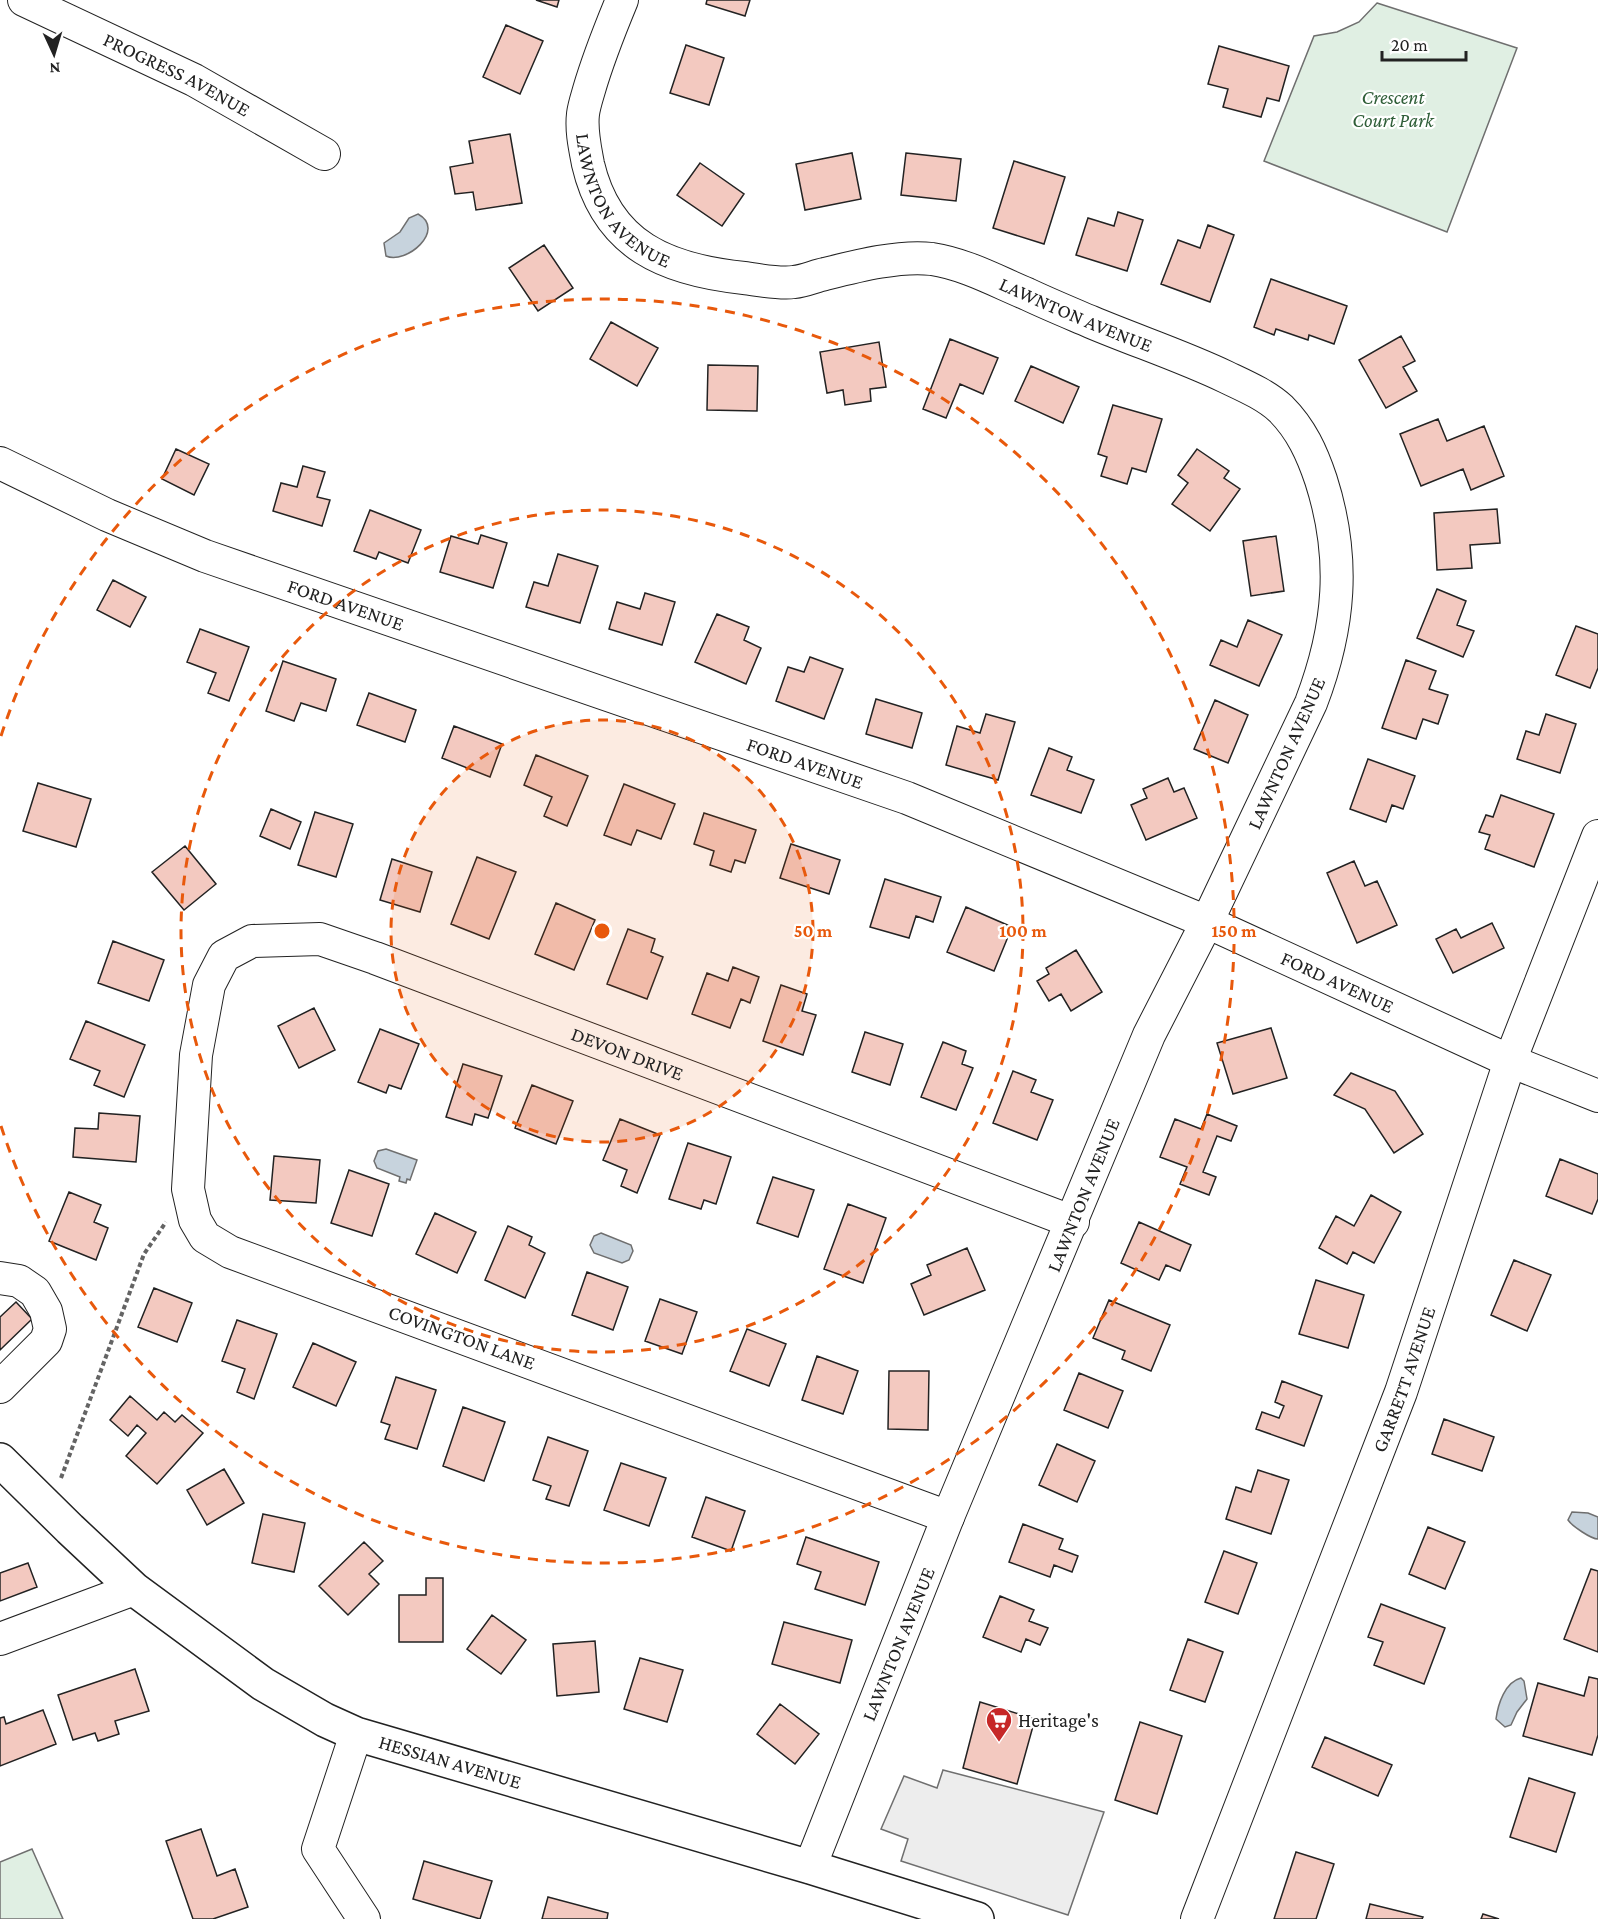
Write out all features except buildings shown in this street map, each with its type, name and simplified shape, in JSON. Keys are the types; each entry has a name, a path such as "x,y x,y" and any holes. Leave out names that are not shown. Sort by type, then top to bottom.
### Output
{"main road":[{"name":"HESSIAN AVENUE","path":"0,1460 134,1589 263,1684 325,1720 356,1734 810,1867 977,1919"}],"street":[{"name":"PROGRESS AVENUE","path":"24,0 194,80 324,154"},
{"name":"LAWNTON AVENUE","path":"622,0 592,79 583,113 584,147 592,182 606,213 629,238 659,258 691,270 759,280 794,282 896,260 931,259 964,268 1091,322 1188,359 1251,389 1279,408 1302,433 1327,499 1338,568 1331,636 1323,670 1311,703 1207,922 1149,1035 1073,1222 948,1517 810,1867"},
{"name":"FORD AVENUE","path":"0,463 107,514 205,556 907,798 1207,922 1510,1060 1598,1096"},
{"name":"GARRETT AVENUE","path":"1197,1919 1401,1392 1510,1060 1598,836"},
{"name":"DEVON DRIVE","path":"206,1001 209,985 224,956 252,941 320,939 408,970 1073,1222"},
{"name":"COVINGTON LANE","path":"206,1001 196,1055 188,1189 195,1220 205,1237 230,1252 948,1517"},
{"path":"0,1278 19,1281 35,1292 46,1311 50,1329 46,1341 0,1387"},
{"path":"0,1639 134,1589"},
{"path":"356,1734 318,1849 364,1919"}],"path":[{"path":"50,1509 144,1254 188,1189"}],"green space":[{"name":"Crescent Court Park","path":"1377,3 1517,48 1447,232 1264,161 1314,36 1337,32 1359,22"},
{"path":"32,1849 63,1919 0,1919 0,1862"}],"shaded area":[{"path":"418,214 426,221 428,229 426,237 413,251 394,257 386,256 384,243 400,232 409,218"},
{"path":"386,1149 417,1160 410,1180 407,1179 406,1183 399,1181 400,1177 377,1168 374,1161 378,1151"},
{"path":"601,1233 631,1245 633,1251 629,1260 622,1263 594,1253 590,1245 594,1236"},
{"path":"1572,1512 1588,1513 1598,1517 1598,1539 1586,1535 1570,1523 1568,1520"},
{"path":"1521,1678 1524,1681 1527,1699 1511,1725 1505,1727 1496,1719 1498,1707 1503,1694 1515,1680"},
{"path":"943,1770 1104,1812 1068,1915 901,1861 908,1839 881,1829 904,1776 937,1788"}],"place":[{"name":"Heritage's","path":"999,1743"}]}
